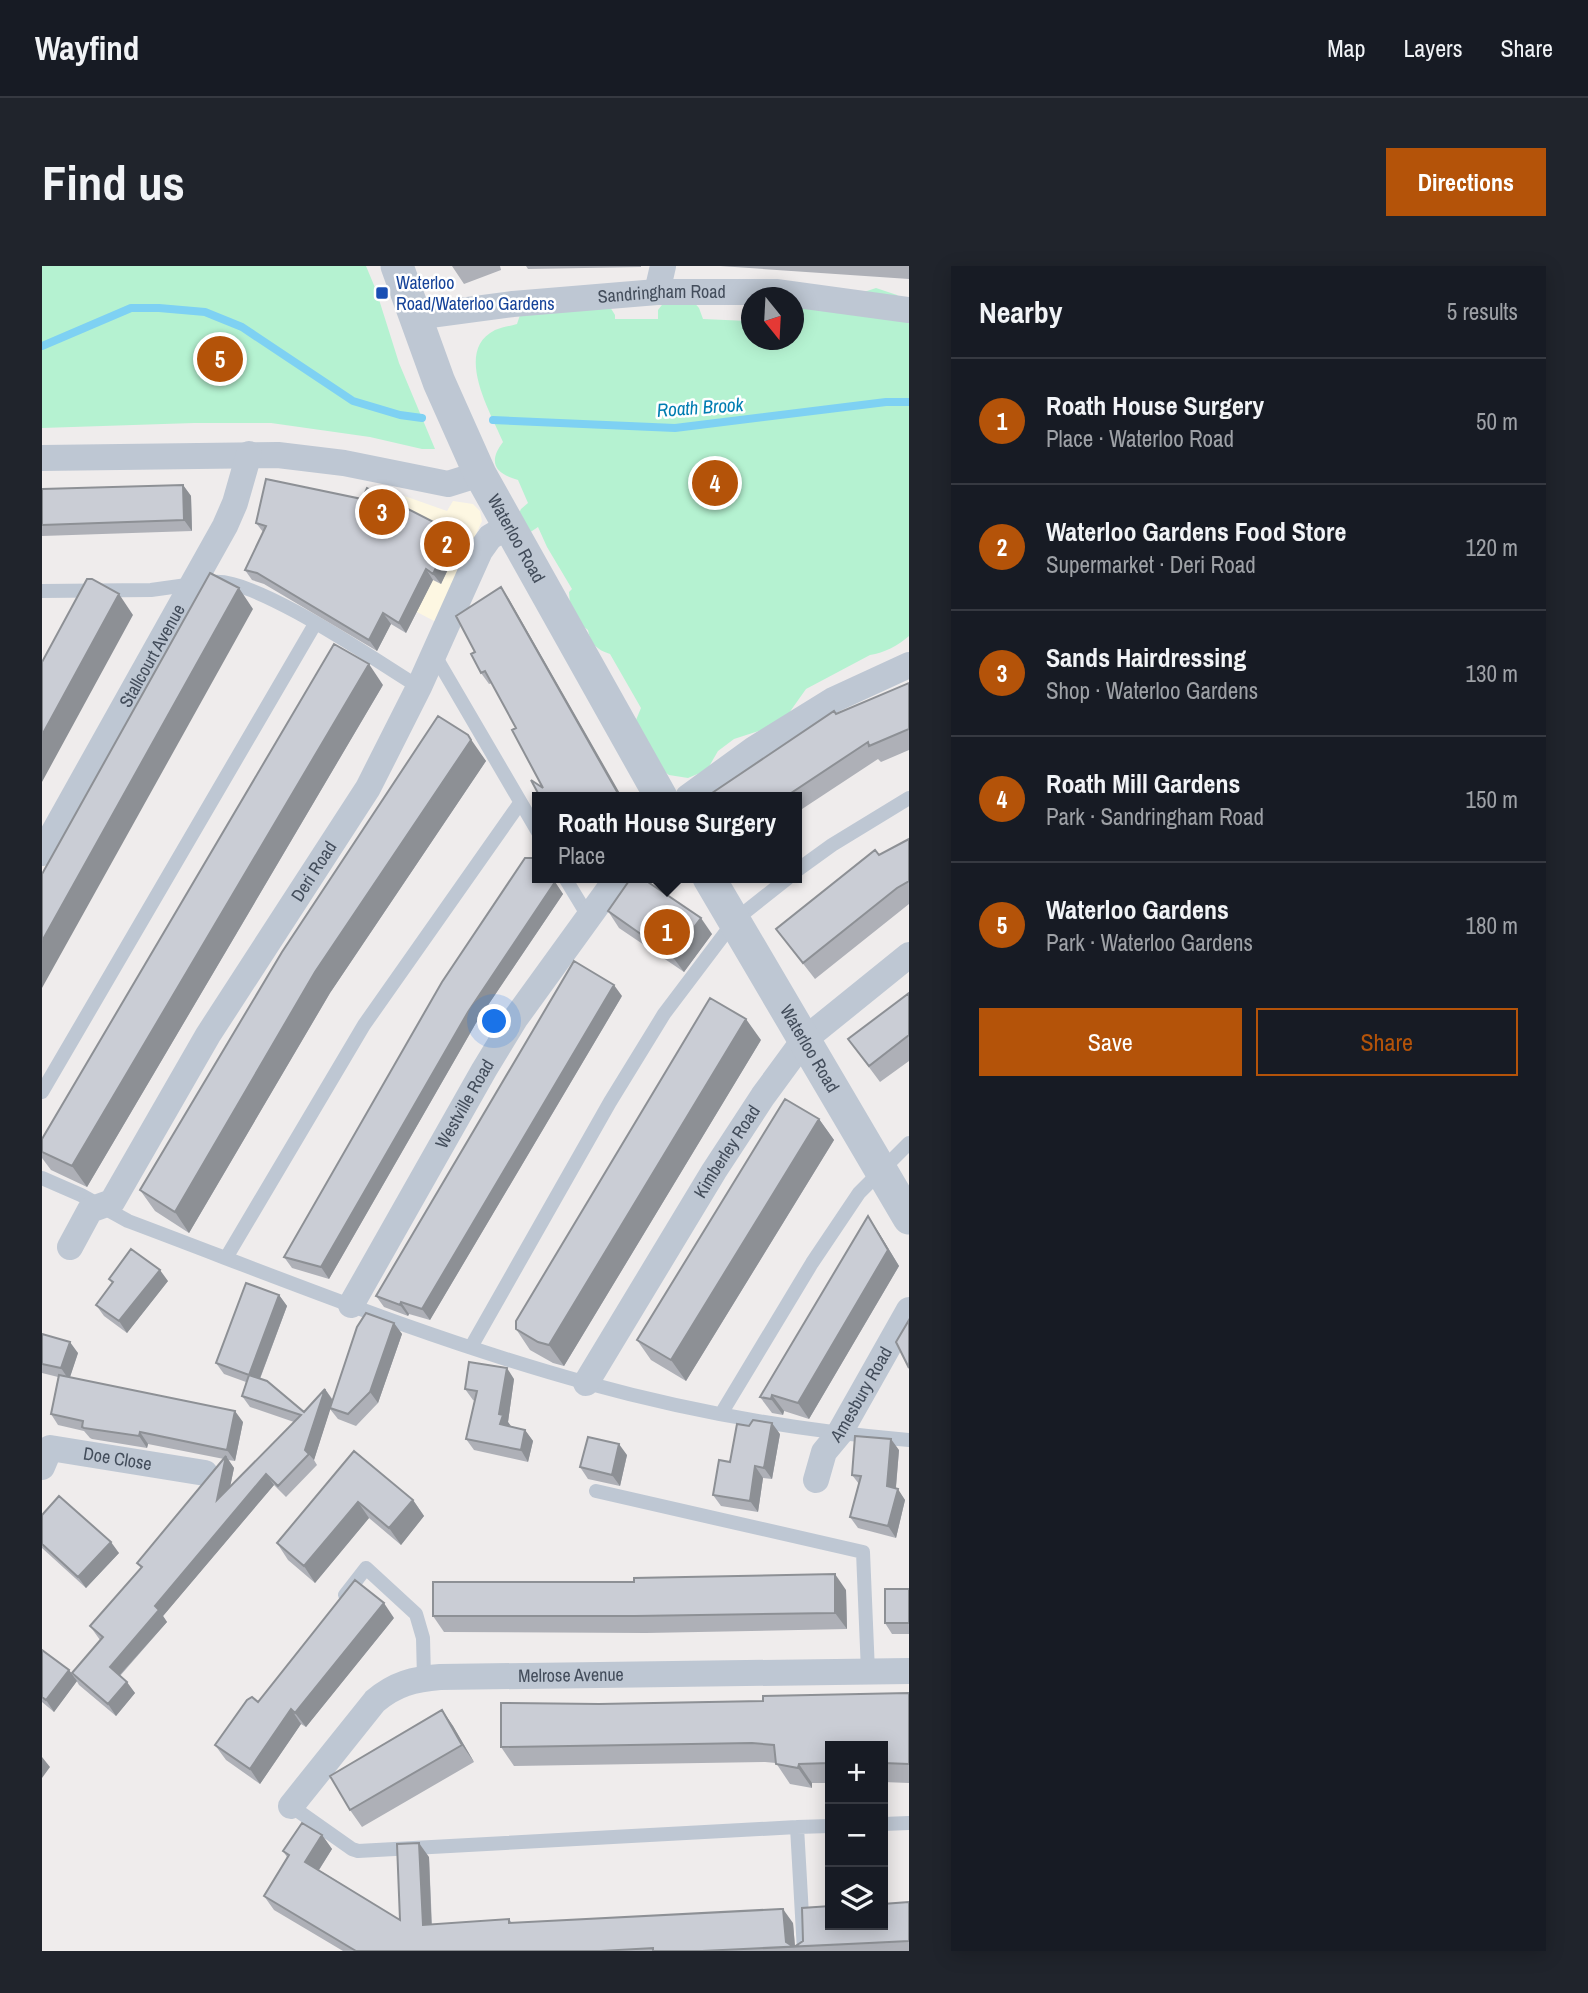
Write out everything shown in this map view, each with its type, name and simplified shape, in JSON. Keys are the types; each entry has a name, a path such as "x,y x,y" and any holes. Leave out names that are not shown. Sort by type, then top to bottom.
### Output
{"street":[{"name":"Waterloo Road","path":"397,266 433,365 477,469 658,792"},
{"path":"657,292 663,266"},
{"name":"Sandringham Road","path":"415,317 513,304 657,292 776,292 909,310"},
{"name":"Stallcourt Avenue","path":"42,853 235,503 249,454"},
{"path":"42,458 278,455 344,463 448,484 477,469"},
{"name":"Deri Road","path":"70,1247 90,1210 112,1202 208,1035 368,788 419,687 480,551 490,537 508,527"},
{"path":"695,792 754,749 833,700 909,665"},
{"name":"Westville Road","path":"351,1305 490,1059 539,984 613,883"},
{"name":"Waterloo Road","path":"712,883 909,1218"},
{"name":"Kimberley Road","path":"586,1383 714,1171 804,1040 909,955"},
{"name":"Amesbury Road","path":"816,1480 824,1452 839,1434 909,1310"},
{"name":"Doe Close","path":"42,1467 50,1448 205,1473"},
{"name":"Melrose Avenue","path":"291,1807 375,1701 388,1690 405,1682 424,1678 909,1671"}],"lane":[{"path":"42,591 151,590 221,582 258,592 419,687"},
{"path":"42,1092 315,624"},
{"path":"434,654 532,823"},
{"path":"802,867 832,845 909,799"},
{"path":"226,1258 364,1025 520,803"},
{"path":"568,883 588,916"},
{"path":"471,1347 610,1102 664,1014 735,920 782,883"},
{"path":"721,1414 812,1263 859,1193 909,1143"},
{"path":"42,1178 81,1195 128,1221 226,1258 471,1347 586,1383 721,1414 839,1434 909,1440"},
{"path":"596,1491 863,1552 868,1672"},
{"path":"332,1610 366,1568 416,1614 423,1638 424,1678"},
{"path":"291,1807 358,1851 825,1826"},
{"path":"888,1824 909,1823"},
{"path":"797,1827 804,1951"}],"shaded area":[{"path":"379,487 447,511 453,501 473,504 480,511 482,521 436,622 335,569"}],"green space":[{"path":"42,266 366,266 399,363 435,449 271,423 42,428"},
{"path":"876,288 897,295 909,311 909,636 891,648 870,655 806,689 777,725 734,739 718,751 707,770 688,778 669,775 654,764 636,720 641,708 610,654 595,645 588,630 571,617 569,592 572,589 538,527 529,533 515,522 521,509 528,503 518,480 496,467 495,456 503,442 479,383 477,352 483,340 495,330 517,324 521,312 610,307 615,319 658,319 658,310 665,301 691,299 699,308 703,319 741,321 741,350 804,350 804,297"}],"building":[{"path":"266,479 362,499 367,488 453,532 433,574 426,569 399,623 383,613 369,640 257,573 245,570 266,526 256,523"},
{"path":"183,485 184,520 42,525 42,489"},
{"path":"210,573 239,588 42,941 42,874"},
{"path":"87,579 92,579 119,594 42,735 42,662"},
{"path":"501,587 617,792 537,792 531,780 543,788 512,730 516,728 485,671 481,673 471,654 475,652 456,616"},
{"path":"334,644 369,664 72,1166 42,1152 42,1139"},
{"path":"909,683 909,729 869,746 868,742 793,792 713,792 834,711 836,714"},
{"path":"438,716 468,735 471,740 315,972 175,1212 140,1190 282,952"},
{"path":"909,839 909,881 803,963 776,929 875,850 879,855"},
{"path":"525,858 532,858 532,883 554,883 468,1012 321,1267 284,1257 442,982"},
{"path":"628,883 649,883 701,918 672,956 608,911"},
{"path":"574,961 614,985 422,1309 401,1302 400,1305 376,1296"},
{"path":"909,993 909,1035 869,1066 848,1039"},
{"path":"710,998 746,1019 549,1345 538,1342 516,1329 516,1321"},
{"path":"785,1099 819,1119 671,1360 637,1340"},
{"path":"868,1216 888,1250 798,1403 772,1395 771,1399 760,1397"},
{"path":"131,1249 160,1270 119,1321 96,1305 113,1282 109,1279"},
{"path":"246,1283 279,1295 249,1375 216,1363"},
{"path":"366,1313 394,1323 370,1392 348,1414 330,1408 357,1327"},
{"path":"909,1320 909,1368 896,1342"},
{"path":"42,1334 70,1342 61,1368 42,1364"},
{"path":"469,1362 507,1368 499,1414 503,1415 500,1424 525,1430 521,1450 466,1439 477,1391 465,1389"},
{"path":"59,1375 235,1411 227,1450 140,1432 139,1436 84,1428 83,1421 51,1414"},
{"path":"249,1375 267,1381 304,1412 325,1389 305,1450 309,1454 278,1486 266,1474 155,1606 159,1610 110,1667 127,1682 108,1704 72,1673 103,1637 90,1626 142,1567 137,1563 226,1456 217,1500 301,1415 242,1396"},
{"path":"753,1420 772,1423 764,1468 755,1466 750,1501 713,1495 719,1460 730,1462 737,1424 749,1426"},
{"path":"855,1436 891,1439 887,1486 898,1489 888,1526 850,1517 861,1476 852,1475"},
{"path":"588,1437 619,1444 612,1475 580,1467"},
{"path":"354,1451 413,1500 389,1528 358,1502 304,1566 277,1543"},
{"path":"59,1496 111,1542 78,1577 42,1544 42,1515"},
{"path":"835,1574 835,1613 433,1616 433,1582 634,1582 634,1578"},
{"path":"355,1580 384,1603 295,1713 291,1709 250,1769 215,1745 247,1700 252,1697 258,1702"},
{"path":"885,1589 909,1589 909,1623 885,1623"},
{"path":"42,1650 69,1670 46,1700 42,1697"},
{"path":"909,1693 909,1764 888,1763 888,1741 825,1741 825,1763 799,1764 798,1768 776,1764 774,1745 752,1743 501,1747 501,1703 763,1701 763,1696"},
{"path":"442,1710 462,1745 350,1810 330,1776"},
{"path":"302,1823 322,1835 305,1862 400,1920 397,1844 419,1843 423,1925 509,1919 509,1923 783,1909 786,1942 793,1947 702,1951 653,1951 653,1948 601,1951 356,1951 264,1896 289,1855 283,1851"},
{"path":"909,1902 909,1941 795,1947 803,1941 802,1908 825,1906 825,1930 888,1930 888,1904"}],"waterway":[{"name":"Roath Brook","path":"42,346 131,308 205,312 242,327 353,401 400,415 422,418"},
{"name":"Roath Brook","path":"493,420 675,428 886,402 909,402"}],"place":[{"name":"Waterloo Road/Waterloo Gardens","path":"382,293"},
{"name":"Waterloo Gardens","path":"220,359"},
{"name":"Roath Mill Gardens","path":"715,483"},
{"name":"Sands Hairdressing","path":"382,512"},
{"name":"Waterloo Gardens Food Store","path":"447,544"},
{"name":"Roath House Surgery","path":"667,932"}]}
